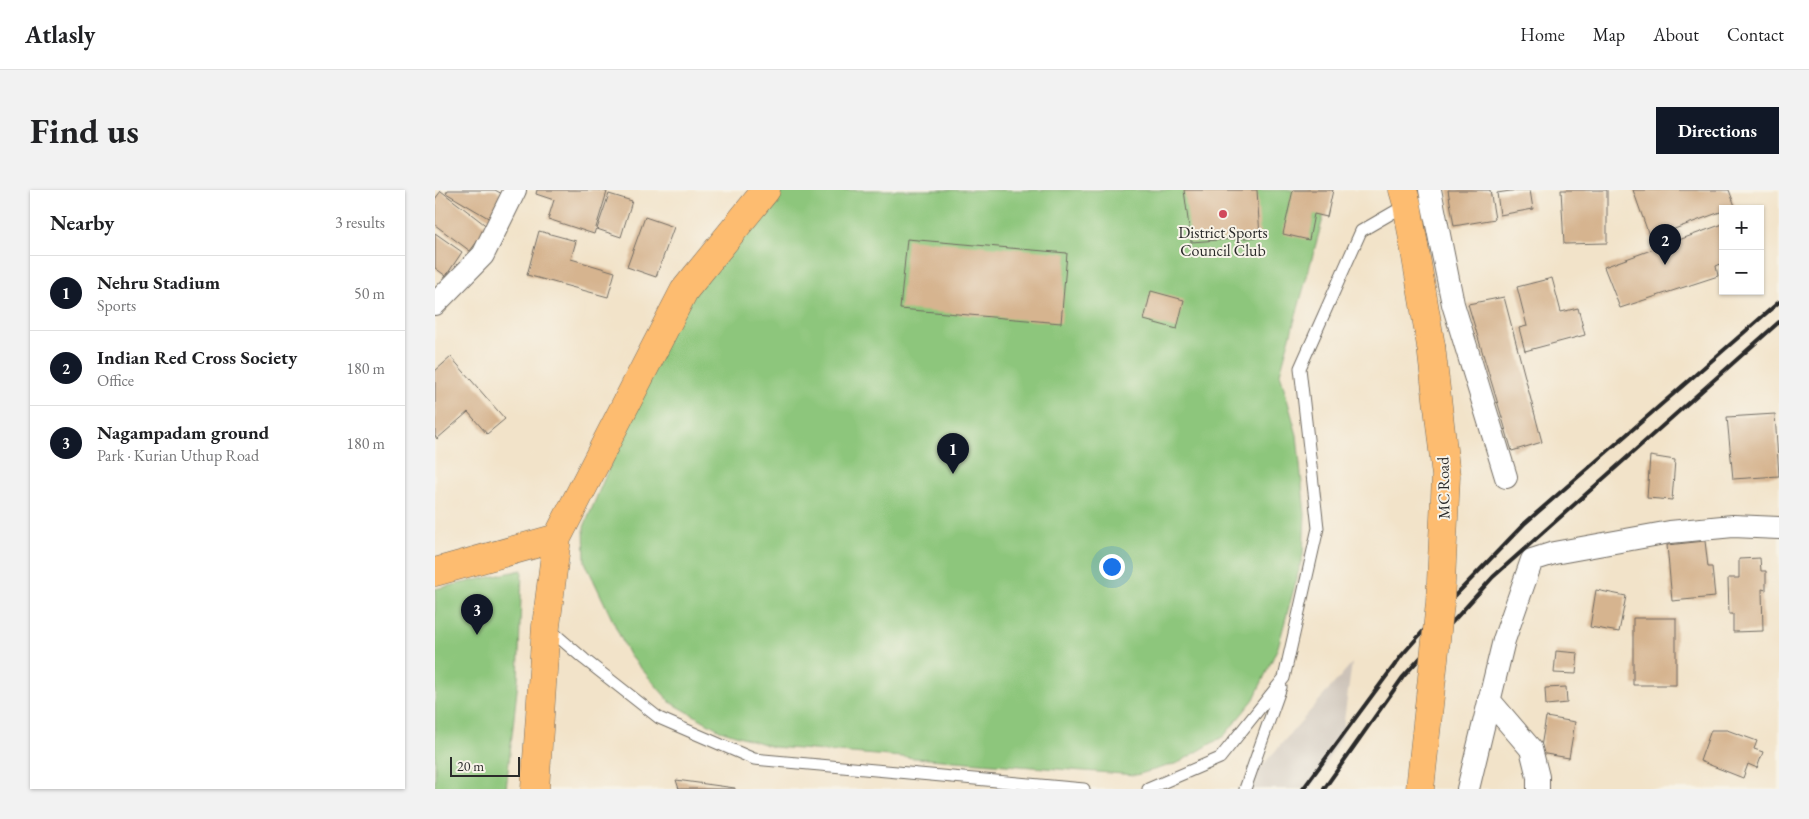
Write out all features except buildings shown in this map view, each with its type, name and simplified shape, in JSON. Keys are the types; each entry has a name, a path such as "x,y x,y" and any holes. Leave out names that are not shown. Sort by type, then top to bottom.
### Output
{"main road":[{"path":"535,789 546,626 557,538 684,291 766,190"},
{"name":"MC Road","path":"1405,197 1431,346 1446,476 1440,603 1420,789"},
{"path":"435,572 557,538"}],"street":[{"path":"435,304 483,255 515,190"},
{"path":"1431,190 1453,304 1506,477"},
{"path":"1468,789 1505,640 1532,560 1554,553 1670,532 1733,526 1779,528"},
{"path":"1489,700 1531,749 1539,777 1538,789"}],"lane":[{"path":"1245,789 1284,678 1318,528 1301,368 1361,231 1405,197"},
{"path":"546,626 584,659 659,718 754,759 1084,789"},
{"path":"1148,789 1220,758 1284,678"}],"shaded area":[{"path":"1352,663 1342,735 1311,789 1242,789"}],"green space":[{"path":"772,190 1331,190 1280,373 1297,435 1305,514 1303,555 1278,647 1254,699 1224,736 1178,763 1136,775 773,747 720,730 670,702 628,653 585,562 584,527 672,318"},
{"path":"522,570 518,681 506,789 435,789 435,589"}],"railway":[{"path":"1303,789 1402,655 1448,603 1524,524 1779,302"},
{"path":"1324,789 1403,677 1493,577 1779,322"}],"place":[{"name":"District Sports Council Club","path":"1223,214"},
{"name":"Indian Red Cross Society","path":"1665,265"},
{"name":"Nehru Stadium","path":"953,474"},
{"name":"Nagampadam ground","path":"477,635"}]}
